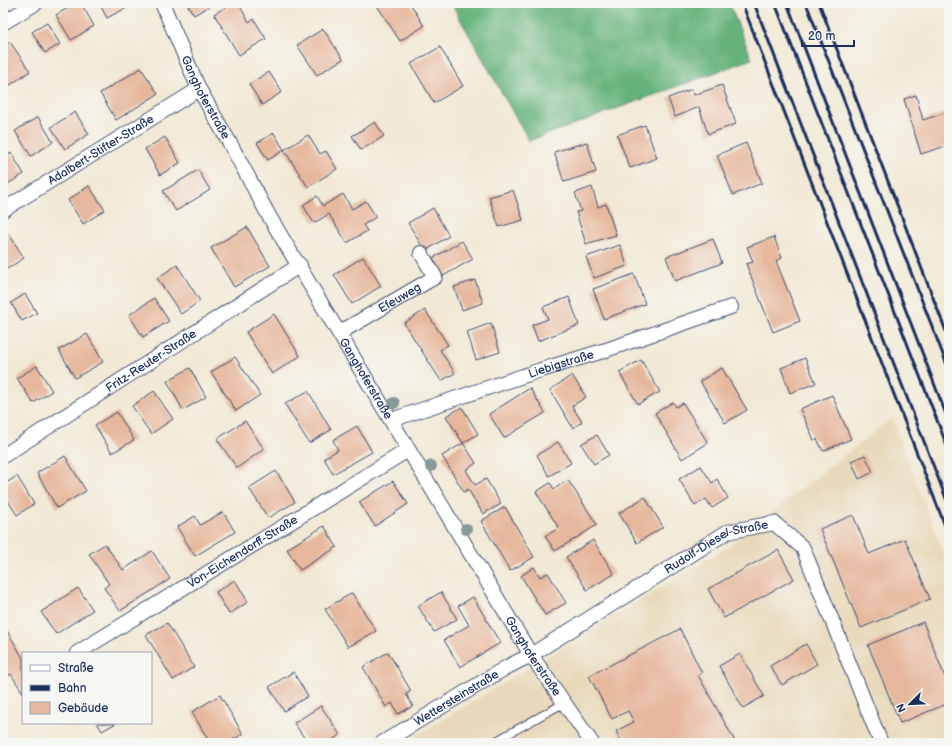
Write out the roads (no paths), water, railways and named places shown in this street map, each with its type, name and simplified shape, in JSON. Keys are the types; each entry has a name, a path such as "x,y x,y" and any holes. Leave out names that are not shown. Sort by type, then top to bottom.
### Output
{"street":[{"path":"3,23 36,3"},
{"name":"Ganghoferstraße","path":"162,3 199,90 270,216 531,655 592,743"},
{"name":"Adalbert-Stifter-Straße","path":"3,210 199,90"},
{"name":"Efeuweg","path":"339,333 435,277 421,253"},
{"name":"Fritz-Reuter-Straße","path":"3,456 300,265"},
{"name":"Liebigstraße","path":"391,420 606,350 731,307"},
{"name":"Von-Eichendorff-Straße","path":"79,652 408,450"},
{"name":"Rudolf-Diesel-Straße","path":"531,655 727,532 774,523 803,548 881,743"},
{"name":"Wettersteinstraße","path":"382,743 507,667 531,655"}],"lane":[{"path":"492,743 564,703"}],"railway":[{"path":"742,3 949,536"},
{"path":"754,3 949,506"},
{"path":"775,3 949,451"},
{"path":"787,3 949,422"},
{"path":"806,3 949,370"},
{"path":"819,3 949,339"}]}
